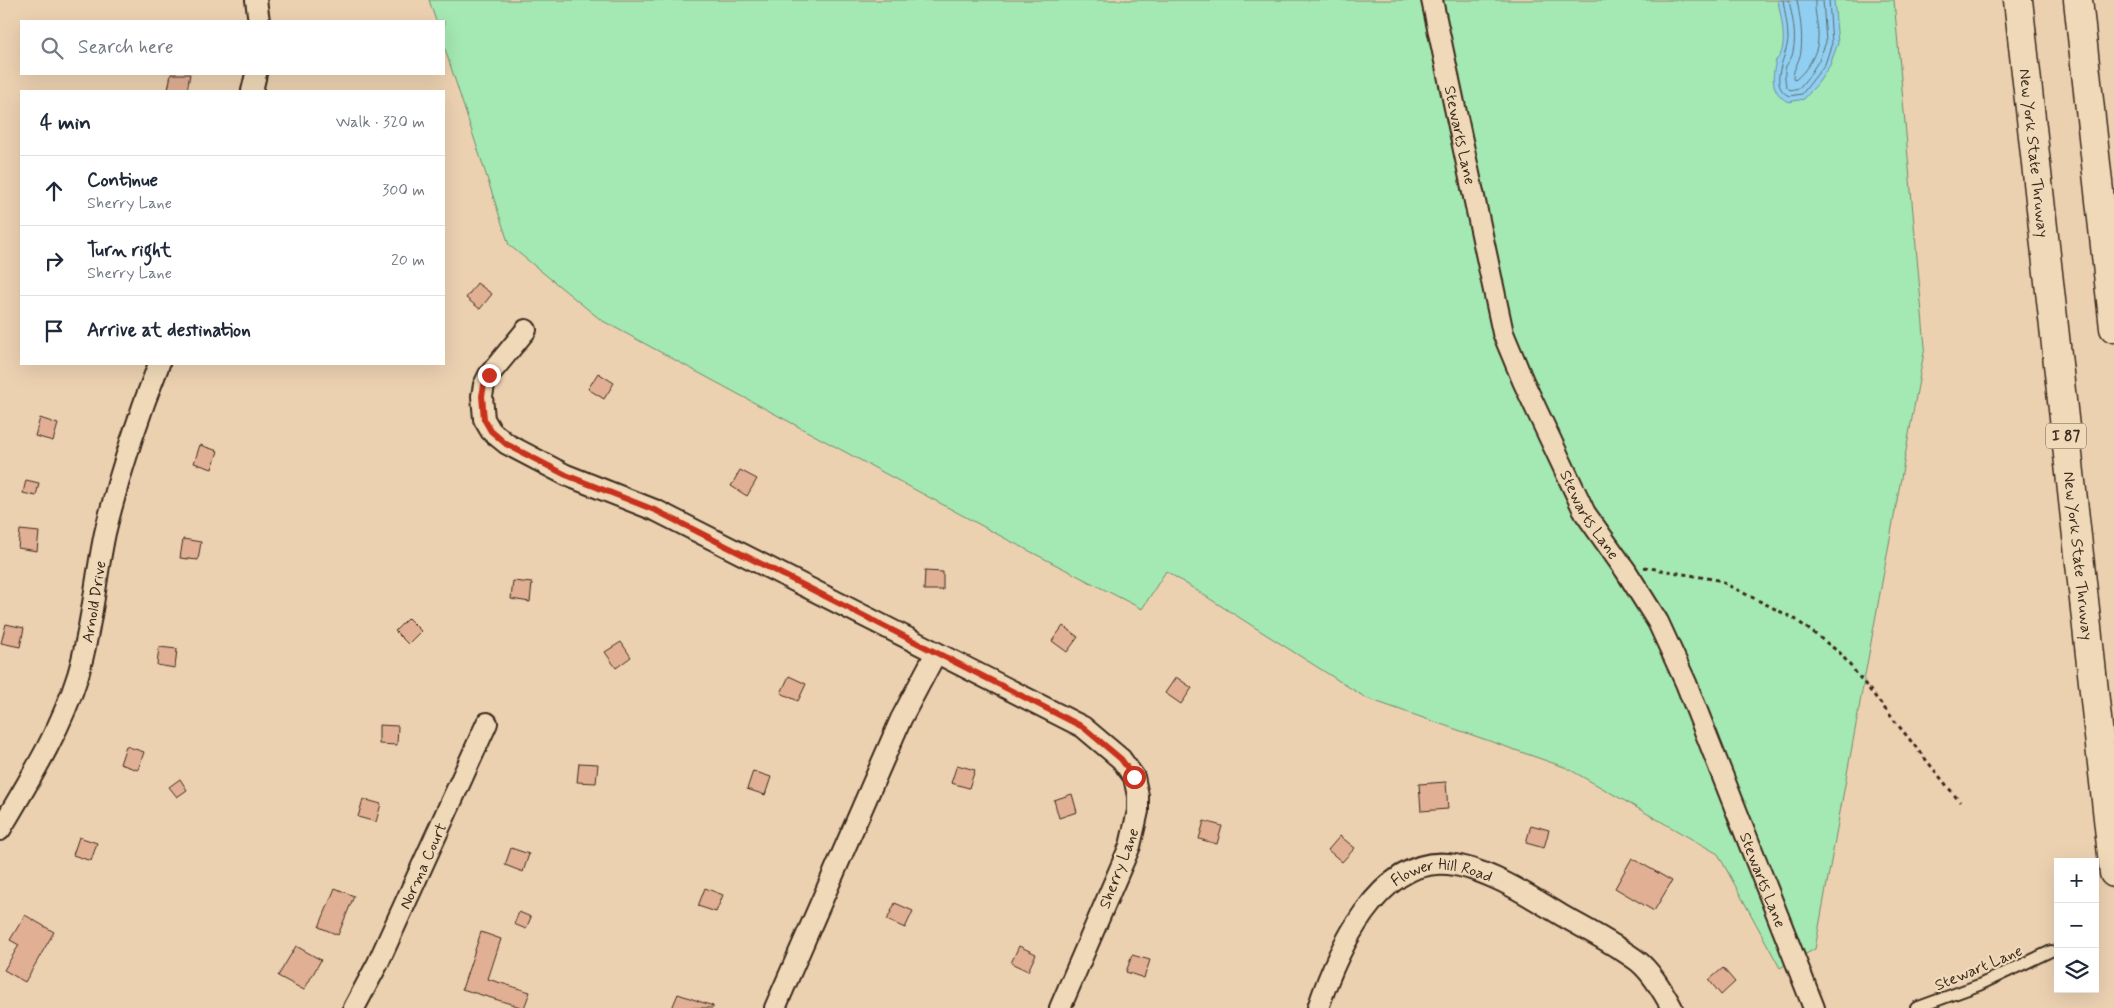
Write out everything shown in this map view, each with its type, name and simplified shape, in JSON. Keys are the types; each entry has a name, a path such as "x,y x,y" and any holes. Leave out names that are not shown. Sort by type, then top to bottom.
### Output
{"highway":[{"name":"New York State Thruway","path":"2018,0 2114,873"},
{"path":"2078,0 2114,328"}],"street":[{"path":"256,0 259,20"},
{"name":"Stewarts Lane","path":"1432,0 1503,333 1523,381 1585,513 1621,563 1658,622 1686,683 1814,1008"},
{"path":"252,90 256,75"},
{"name":"Sherry Lane","path":"526,330 489,375 484,385 482,396 484,419 491,431 506,444 566,475 657,511 1083,727 1121,759 1134,777 1138,796 1138,811 1130,846 1060,1008"},
{"name":"Arnold Drive","path":"0,830 44,756 77,676 90,628 105,534 134,428 159,365"},
{"path":"775,1008 901,719 936,653"},
{"name":"Norma Court","path":"354,1008 378,963 487,723"},
{"name":"Flower Hill Road","path":"1318,1008 1335,964 1360,917 1378,895 1399,876 1418,866 1447,864 1471,868 1522,891 1597,935 1640,963 1667,998 1672,1008"}],"lane":[{"name":"Stewart Lane","path":"1916,1008 1979,985 2051,951"}],"path":[{"path":"1621,563 1718,580 1795,619 1840,653 1960,802"}],"green space":[{"path":"429,0 1894,0 1925,347 1815,949 1780,968 1718,854 1567,768 1366,698 1166,571 1142,609 1010,541 601,320 509,245 445,49 445,20 436,20"}],"water":[{"path":"1778,0 1834,0 1838,43 1830,65 1804,99 1788,102 1775,89 1773,78 1776,60 1780,55 1783,40"}],"building":[{"path":"171,75 190,75 187,90 168,90"},
{"path":"477,283 492,294 480,309 466,298"},
{"path":"598,373 614,383 604,399 588,389"},
{"path":"40,418 58,424 53,441 35,436"},
{"path":"200,445 218,451 212,469 194,463"},
{"path":"740,470 757,479 747,496 731,486"},
{"path":"26,480 39,483 36,496 23,493"},
{"path":"20,530 39,532 37,551 18,548"},
{"path":"183,539 201,542 198,560 180,558"},
{"path":"925,571 943,572 943,590 924,590"},
{"path":"513,581 532,583 530,602 511,599"},
{"path":"408,618 421,631 408,644 395,631"},
{"path":"6,624 24,628 20,647 1,643"},
{"path":"1063,626 1078,637 1067,652 1052,641"},
{"path":"621,642 631,657 616,668 605,652"},
{"path":"159,647 177,649 175,668 157,665"},
{"path":"789,676 806,684 798,701 781,693"},
{"path":"1176,677 1192,688 1181,704 1165,693"},
{"path":"379,725 398,726 397,745 379,744"},
{"path":"126,746 144,752 138,770 120,764"},
{"path":"579,763 598,764 596,783 577,782"},
{"path":"957,765 975,770 969,788 951,783"},
{"path":"753,771 771,777 765,795 747,789"},
{"path":"180,779 187,790 177,797 169,787"},
{"path":"1446,782 1448,809 1421,811 1419,784"},
{"path":"1072,794 1077,812 1059,818 1054,800"},
{"path":"363,799 381,804 376,822 358,817"},
{"path":"1204,821 1222,826 1217,844 1199,839"},
{"path":"1531,825 1549,830 1544,848 1526,843"},
{"path":"1340,836 1355,848 1342,862 1328,850"},
{"path":"79,837 97,843 91,861 73,855"},
{"path":"511,848 529,854 523,872 505,865"},
{"path":"1632,858 1672,881 1654,911 1615,888"},
{"path":"335,888 354,896 338,935 319,927"},
{"path":"705,888 723,895 716,912 698,906"},
{"path":"895,903 913,911 905,928 887,920"},
{"path":"519,912 531,917 526,929 514,924"},
{"path":"25,915 54,932 25,982 4,970 19,945 10,940"},
{"path":"481,932 501,939 488,979 530,992 524,1008 462,989"},
{"path":"296,946 321,960 304,990 278,976"},
{"path":"1019,946 1036,954 1028,971 1011,963"},
{"path":"1132,955 1150,960 1144,978 1126,972"},
{"path":"1723,968 1735,982 1721,995 1709,980"},
{"path":"678,994 713,1006 713,1008 672,1008"}],"route":[{"path":"489,375 484,385 482,396 484,419 491,431 506,444 566,475 657,511 1083,727 1121,759 1134,777"}]}
